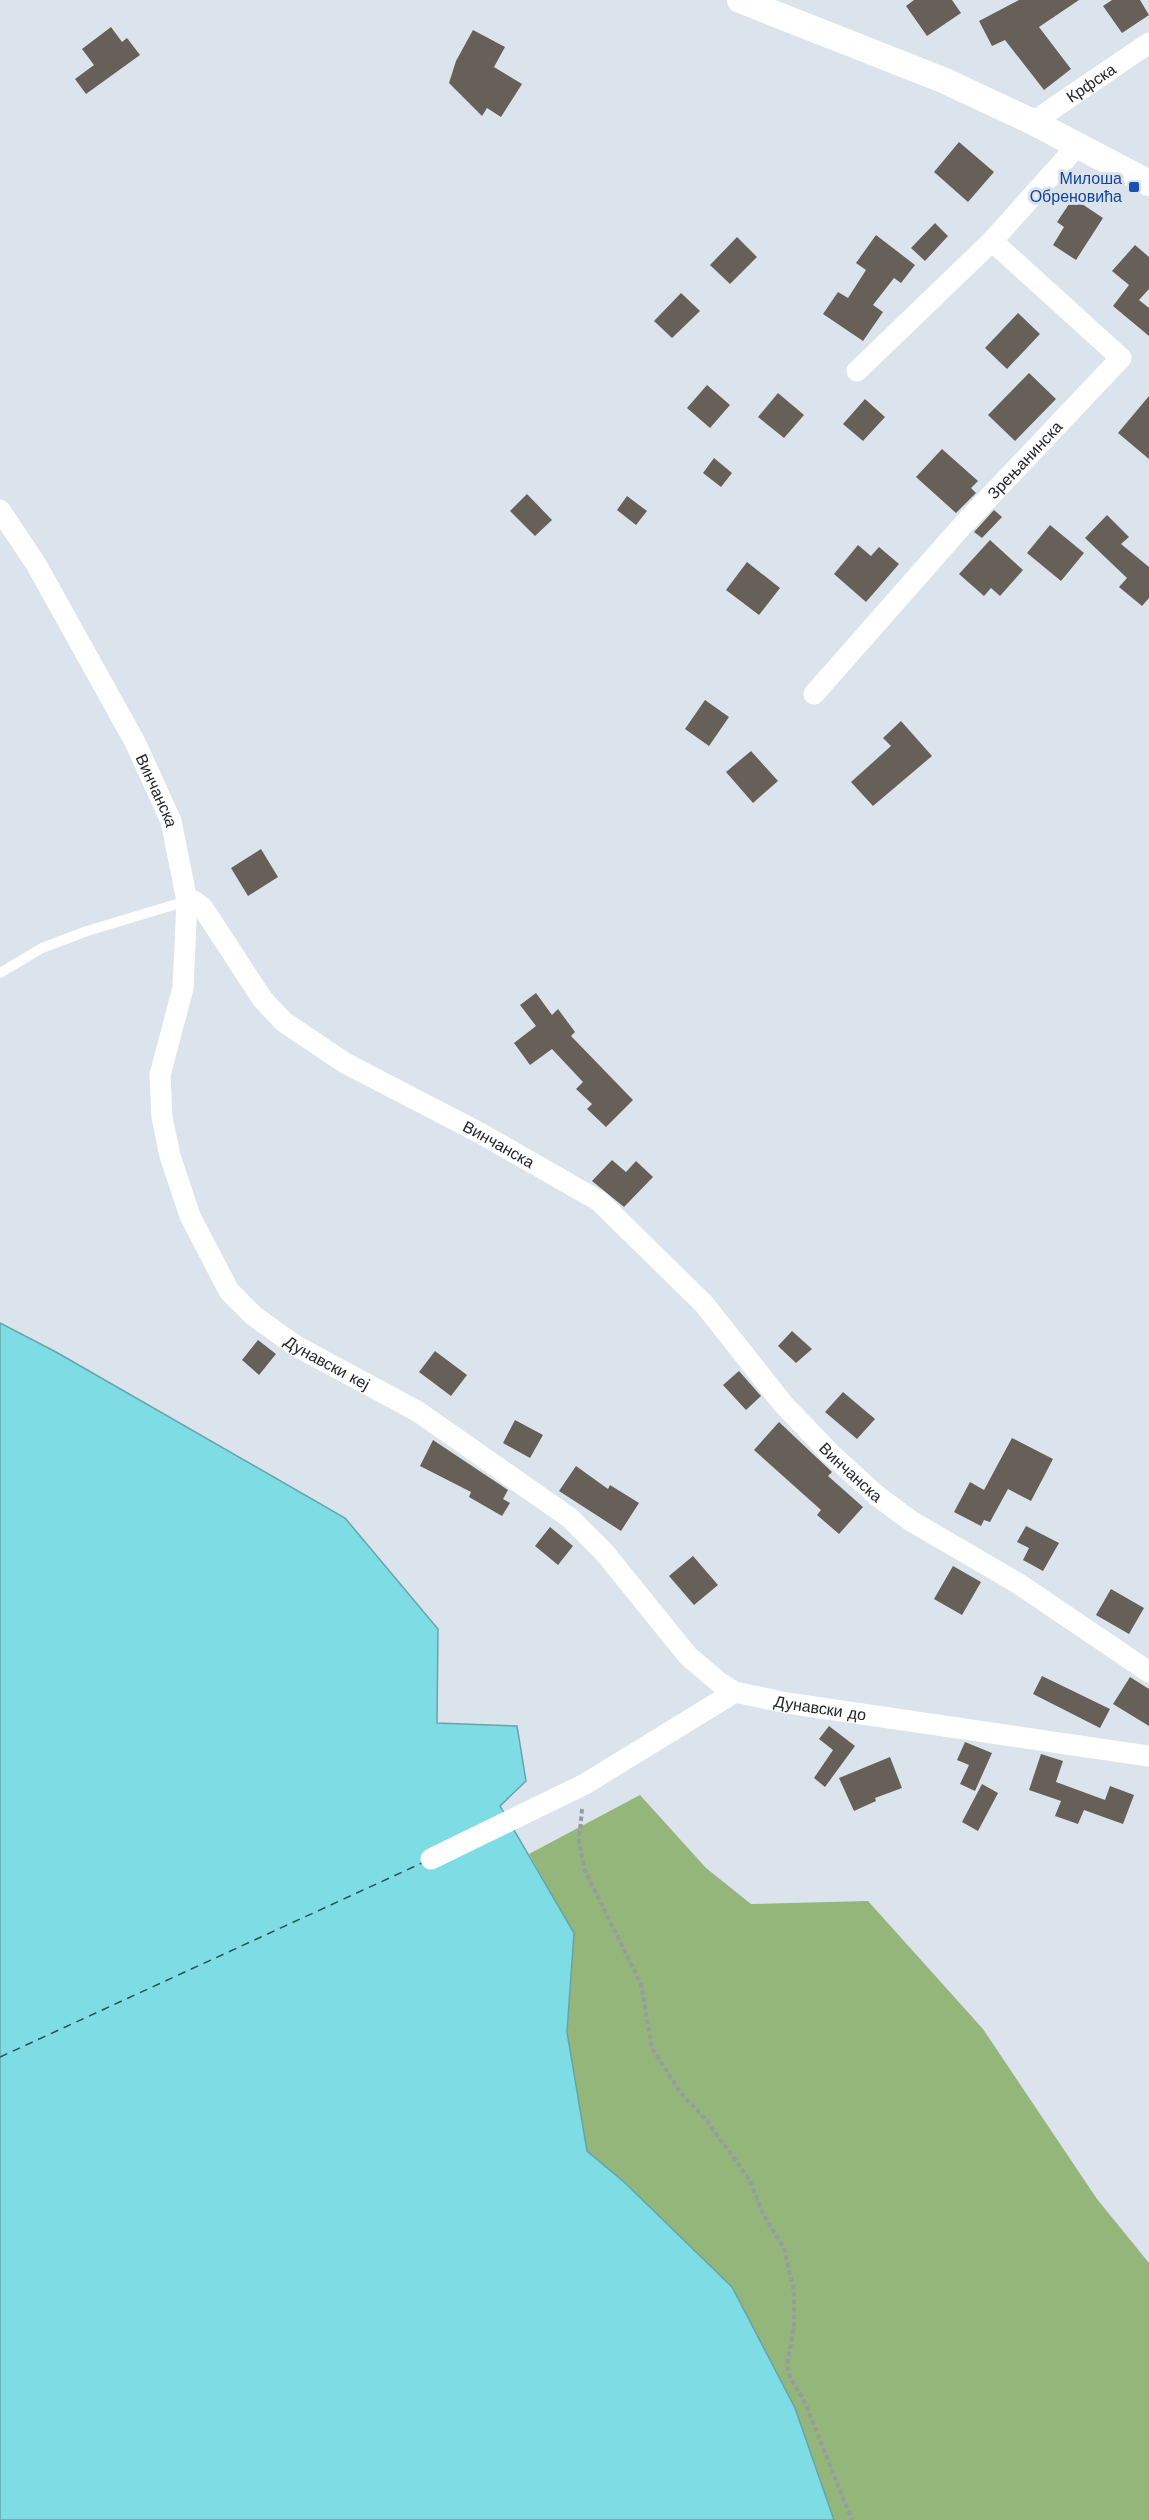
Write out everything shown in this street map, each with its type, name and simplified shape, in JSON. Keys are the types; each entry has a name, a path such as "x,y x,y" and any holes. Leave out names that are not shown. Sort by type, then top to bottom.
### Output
{"street":[{"path":"741,0 910,66 1034,122 1149,183"},
{"name":"Крфска","path":"1034,122 1149,43"},
{"path":"857,371 992,241 1078,145"},
{"name":"Зрењанинска","path":"814,694 962,526 1121,357 992,241"},
{"name":"Винчанска","path":"0,510 36,564 157,787 171,821 187,901 194,901 203,908 263,1000 284,1022 345,1063 480,1133 599,1201 704,1304 784,1405 831,1454 876,1495 911,1521 1019,1584 1149,1671"},
{"name":"Дунавски кеј","path":"187,901 183,987 160,1075 162,1117 170,1156 190,1216 229,1291 254,1316 296,1346 417,1411 570,1518 604,1552 688,1656 720,1683 735,1692"},
{"path":"430,1858 585,1784 735,1692"},
{"name":"Дунавски до","path":"735,1692 798,1704 1149,1756"}],"lane":[{"path":"0,973 42,948 87,931 187,901"}],"path":[{"path":"585,1784 579,1842 585,1871 641,1984 652,2048 680,2092 707,2121 748,2179 763,2214 784,2248 794,2292 794,2327 788,2366 790,2378 803,2398 852,2520"}],"green space":[{"path":"640,1795 706,1868 751,1904 868,1901 983,2029 1097,2199 1149,2263 1149,2520 831,2520 587,2151 567,2032 574,1933 529,1854"}],"water":[{"path":"0,1323 56,1352 345,1518 438,1629 437,1723 517,1726 526,1781 500,1806 574,1933 567,2032 587,2151 624,2182 732,2287 795,2408 834,2520 0,2520"}],"building":[{"path":"914,0 952,0 961,13 927,36 906,6"},
{"path":"1019,0 1079,0 1039,27 1071,69 1044,90 1005,40 992,46 979,21"},
{"path":"1112,0 1140,0 1149,15 1122,33 1103,6"},
{"path":"111,27 122,42 127,38 140,55 86,94 75,79 94,65 82,49"},
{"path":"473,30 505,47 494,67 522,84 501,117 487,108 482,116 449,83 456,61"},
{"path":"959,142 994,172 968,202 934,172"},
{"path":"1073,198 1103,218 1076,260 1053,245 1064,227 1057,222"},
{"path":"935,223 948,236 925,261 911,248"},
{"path":"876,235 915,265 901,283 894,278 873,305 883,312 863,341 823,314 838,292 848,298 866,270 856,263"},
{"path":"737,237 757,257 730,284 710,265"},
{"path":"1135,245 1149,257 1149,289 1139,300 1149,308 1149,336 1113,306 1129,285 1112,271"},
{"path":"681,293 700,311 672,338 654,321"},
{"path":"1018,313 1040,334 1007,369 985,348"},
{"path":"1029,373 1056,399 1015,441 988,415"},
{"path":"707,385 730,405 710,428 687,408"},
{"path":"778,393 804,415 784,438 758,417"},
{"path":"1149,396 1149,459 1118,433"},
{"path":"865,399 885,417 863,441 843,424"},
{"path":"942,449 978,481 971,488 976,493 956,513 916,477"},
{"path":"714,458 732,473 721,487 703,473"},
{"path":"527,494 552,520 535,536 510,511"},
{"path":"627,496 647,511 636,525 617,510"},
{"path":"994,510 1002,517 982,538 974,532"},
{"path":"1107,515 1129,537 1121,544 1149,567 1149,598 1142,606 1119,587 1127,578 1085,538"},
{"path":"1050,525 1084,553 1061,581 1027,553"},
{"path":"990,540 1023,570 1000,596 991,588 984,596 959,574"},
{"path":"858,545 871,556 879,547 899,564 866,602 834,574"},
{"path":"747,562 780,588 759,615 726,590"},
{"path":"705,700 729,717 709,746 685,729"},
{"path":"901,721 932,756 873,806 851,782 891,746 883,738"},
{"path":"751,751 778,781 753,803 726,772"},
{"path":"261,849 278,877 248,896 231,868"},
{"path":"536,993 552,1015 558,1009 575,1032 571,1036 633,1100 606,1127 587,1109 592,1104 576,1089 583,1082 552,1049 530,1065 514,1043 536,1026 520,1005"},
{"path":"612,1160 626,1172 636,1161 653,1177 624,1207 592,1181"},
{"path":"792,1331 812,1349 796,1363 778,1346"},
{"path":"258,1340 276,1354 259,1375 242,1360"},
{"path":"435,1351 467,1375 451,1396 419,1372"},
{"path":"739,1371 761,1396 746,1410 723,1385"},
{"path":"843,1392 875,1419 857,1439 825,1412"},
{"path":"515,1420 543,1435 530,1458 503,1443"},
{"path":"779,1422 832,1472 828,1476 863,1507 839,1534 817,1515 821,1510 754,1450"},
{"path":"1012,1438 1053,1459 1031,1501 1008,1489 990,1522 984,1520 981,1526 954,1512 970,1482 984,1490"},
{"path":"433,1440 508,1490 503,1499 510,1503 502,1516 469,1497 471,1492 420,1466"},
{"path":"576,1466 608,1489 610,1485 639,1503 621,1531 559,1491"},
{"path":"1026,1526 1059,1543 1043,1571 1023,1560 1029,1548 1017,1542"},
{"path":"550,1527 573,1546 558,1565 535,1546"},
{"path":"693,1556 718,1585 694,1605 669,1576"},
{"path":"953,1566 981,1582 962,1615 934,1599"},
{"path":"1111,1589 1144,1608 1129,1634 1096,1615"},
{"path":"1042,1676 1110,1709 1100,1728 1033,1694"},
{"path":"1130,1677 1149,1689 1149,1726 1113,1704"},
{"path":"829,1726 855,1746 825,1787 814,1778 833,1750 819,1739"},
{"path":"965,1742 992,1753 975,1791 960,1784 969,1765 957,1760"},
{"path":"1041,1754 1063,1761 1056,1782 1105,1800 1110,1786 1134,1795 1123,1824 1084,1810 1078,1824 1055,1816 1061,1801 1029,1790"},
{"path":"890,1757 902,1788 875,1798 876,1801 854,1811 839,1778"},
{"path":"982,1784 998,1793 978,1831 962,1822"}],"ferry route":[{"path":"0,2057 422,1863"}],"place":[{"name":"Милоша Обреновића","path":"1134,187"}]}
